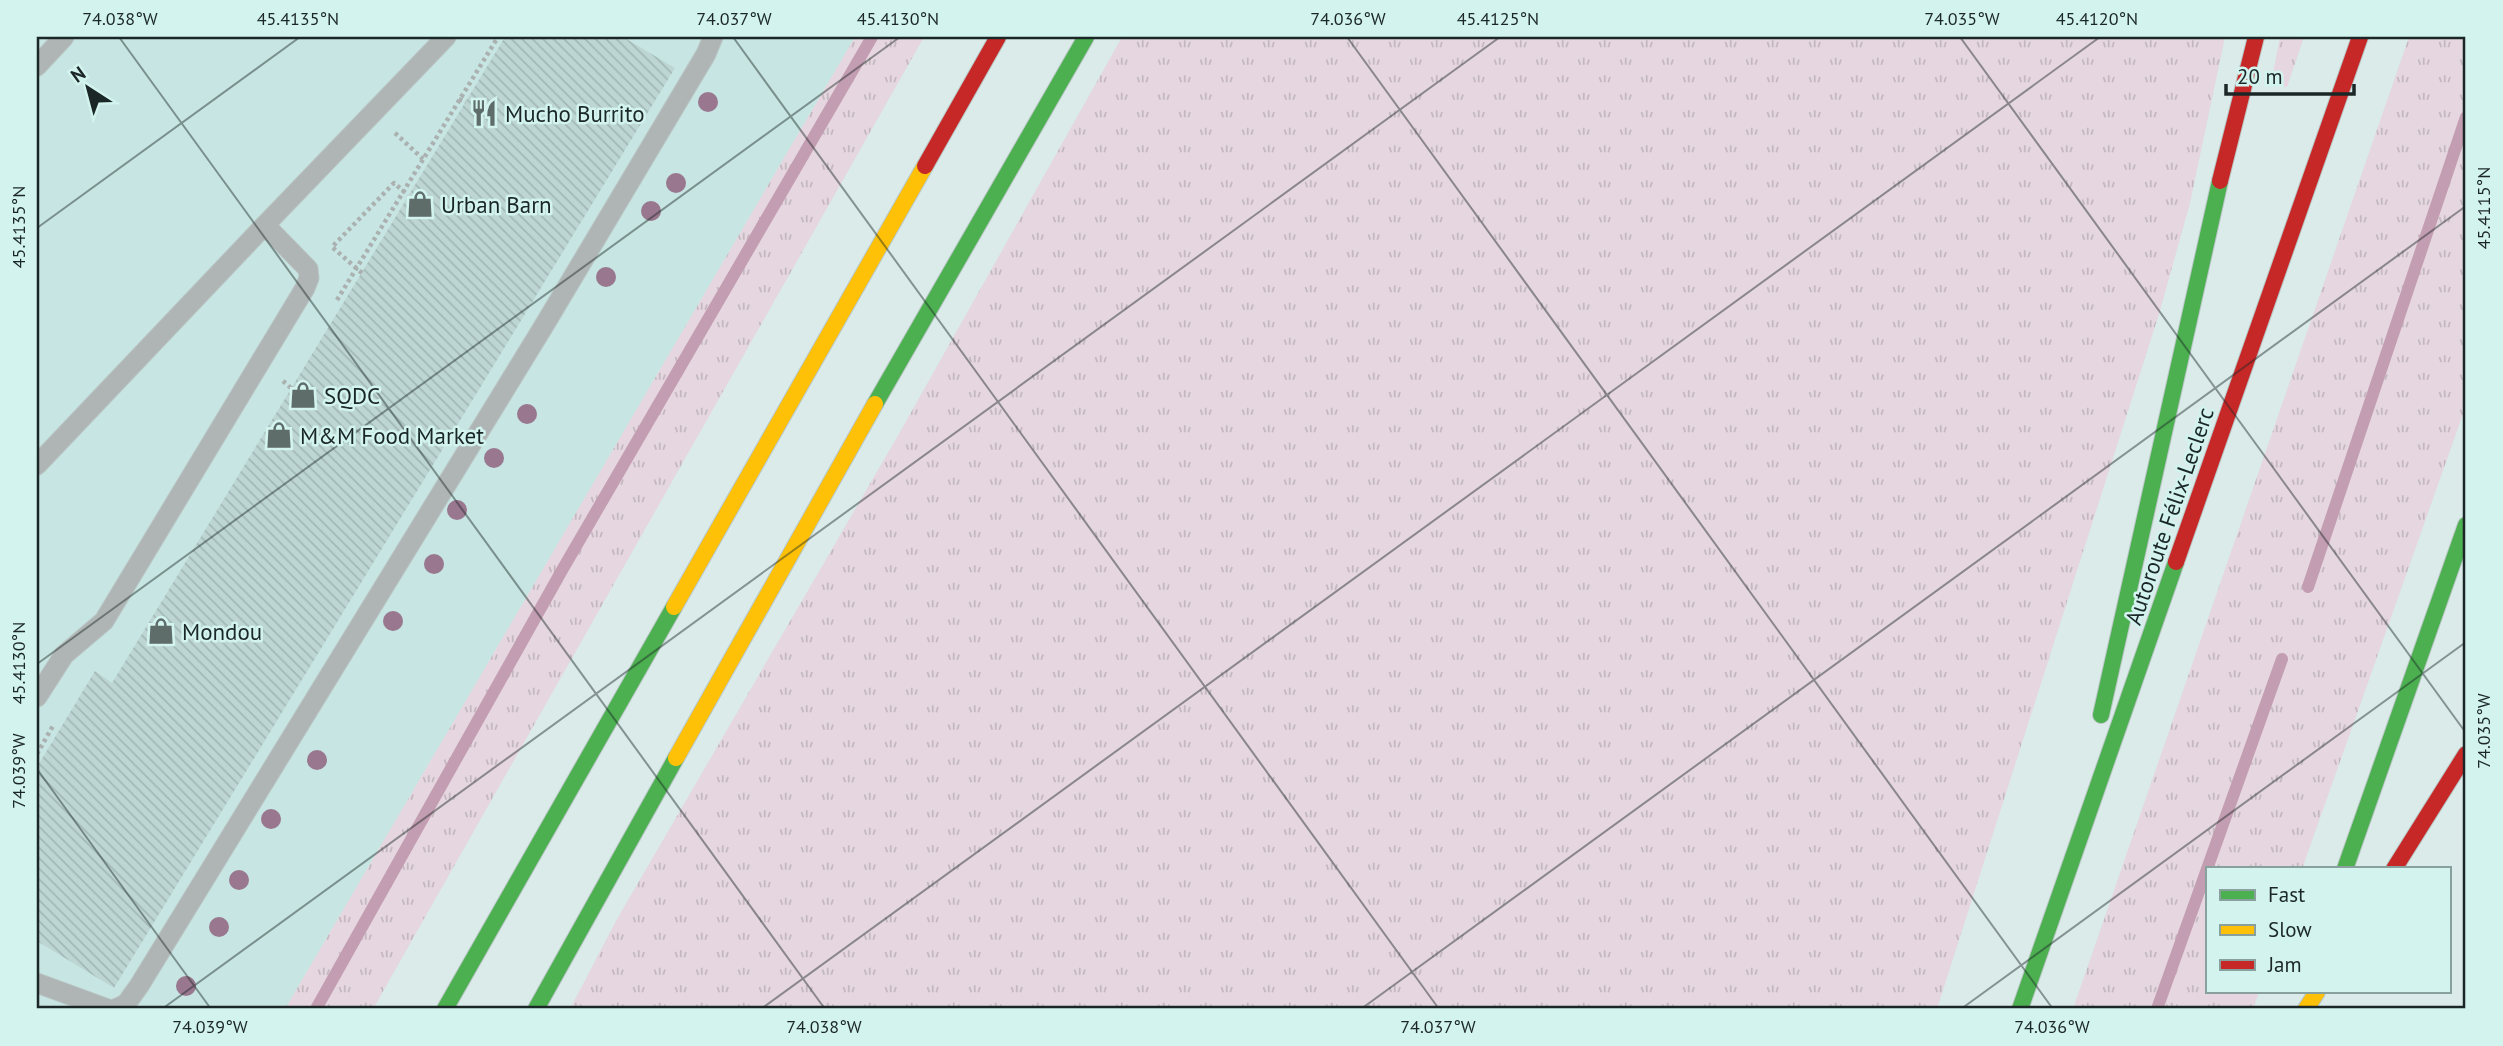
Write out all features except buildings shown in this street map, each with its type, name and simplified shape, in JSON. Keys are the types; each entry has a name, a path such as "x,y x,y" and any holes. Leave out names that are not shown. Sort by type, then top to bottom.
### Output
{"highway":[{"path":"445,1009 998,37"},
{"path":"536,1009 791,550 1086,37"},
{"path":"2065,881 2202,252 2256,37"},
{"name":"Autoroute Félix-Leclerc","path":"2020,1009 2360,37"},
{"path":"2346,867 2466,524"},
{"path":"2395,867 2466,754"},
{"path":"2306,1009 2316,993"}],"lane":[{"path":"37,65 64,37"},
{"path":"37,465 446,37"},
{"path":"115,1009 126,1004 139,986 545,324 706,54 713,37"},
{"path":"37,697 64,654 104,621 305,288 309,278 307,269 265,225"},
{"path":"37,983 108,1009"}],"path":[{"path":"472,78 479,80"},
{"path":"459,99 466,103"},
{"path":"442,128 448,132"},
{"path":"362,273 332,247 394,183 408,195"},
{"path":"286,383 291,388"}],"shaded area":[{"path":"37,37 855,37 285,1009 37,1009"}],"green space":[{"path":"855,37 924,37 373,1009 285,1009"},
{"path":"1122,37 2225,37 2190,203 2159,314 1937,1009 570,1009 616,921 900,432"},
{"path":"2280,37 2304,37 2287,87 2271,84"},
{"path":"2409,37 2466,37 2466,405 2303,867 2206,867 2206,993 2259,993 2253,1009 2073,1009"}],"waterway":[{"path":"316,1009 561,572 872,37"},
{"path":"2308,587 2466,117"},
{"path":"2208,867 2282,659"},
{"path":"2157,1009 2206,872"}],"traffic: fast":[{"path":"875,404 1086,37"},
{"path":"2101,715 2220,181"},
{"path":"2346,867 2466,525"},
{"path":"2020,1009 2176,562"},
{"path":"445,1009 674,607"},
{"path":"536,1009 676,758"}],"traffic: slow":[{"path":"674,607 925,166"},
{"path":"676,758 875,404"},
{"path":"2306,1009 2316,993"}],"traffic: jam":[{"path":"925,166 998,37"},
{"path":"2220,181 2256,37"},
{"path":"2176,562 2360,37"},
{"path":"2395,867 2466,754"}],"place":[{"name":"Mucho Burrito","path":"484,113"},
{"name":"Urban Barn","path":"420,204"},
{"name":"SQDC","path":"303,395"},
{"name":"M&M Food Market","path":"279,435"},
{"name":"Mondou","path":"161,631"}]}
